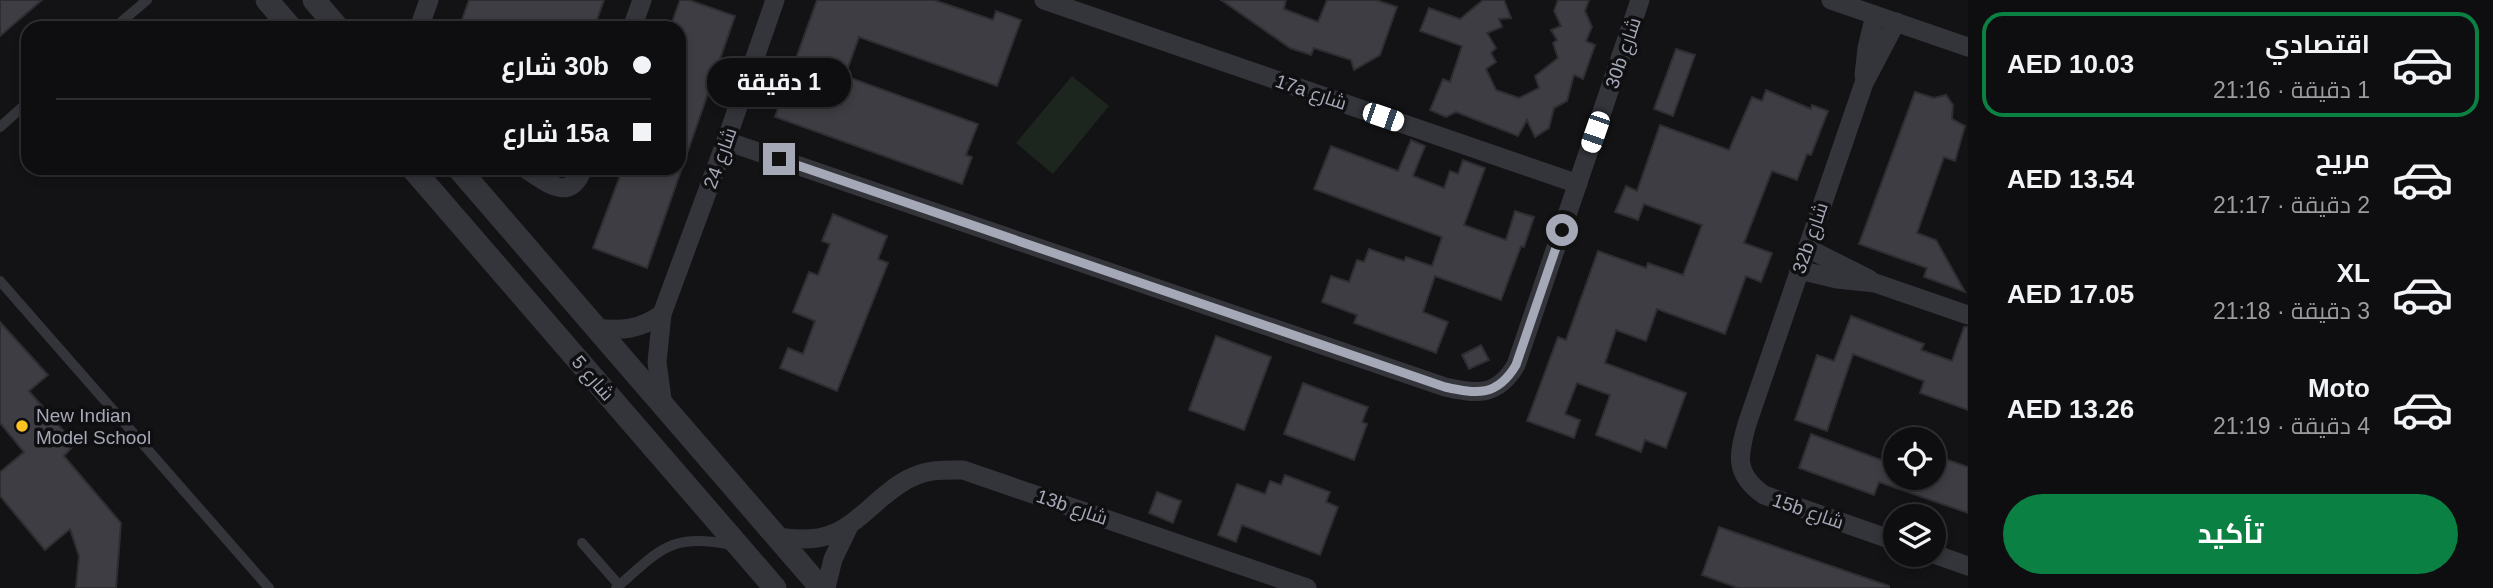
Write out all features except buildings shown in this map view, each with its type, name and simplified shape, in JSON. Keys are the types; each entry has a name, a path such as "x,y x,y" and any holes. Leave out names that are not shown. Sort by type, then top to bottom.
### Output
{"street":[{"path":"267,0 284,21"},
{"path":"314,0 332,21"},
{"path":"422,21 429,0"},
{"path":"634,21 642,0"},
{"name":"شارع 24","path":"663,405 657,362 662,314 775,0"},
{"name":"17a شارع","path":"1044,0 1577,184"},
{"path":"1831,0 1968,47"},
{"name":"30b شارع","path":"726,141 1445,387 1471,393 1490,390 1508,379 1523,345 1641,1"},
{"path":"1864,83 1867,48 1875,15"},
{"name":"32b شارع","path":"1739,459 1747,424 1864,83 1896,22"},
{"name":"شارع 5","path":"418,175 775,588"},
{"name":"شارع 5","path":"464,175 821,588"},
{"path":"536,175 559,188 569,187 580,175"},
{"path":"1807,248 1875,283 1968,315"},
{"path":"1799,270 1837,279 1875,283"},
{"path":"595,328 634,329 662,314"},
{"name":"15b شارع","path":"1739,459 1742,473 1751,486 1763,495 1883,537"},
{"name":"13b شارع","path":"826,588 833,559 848,528 895,487 916,475 939,470 963,470 1307,588"},
{"name":"13b شارع","path":"778,537 814,539 848,528"},
{"path":"1946,559 1968,566"}],"lane":[{"path":"122,21 146,0"},
{"path":"0,127 21,109"},
{"path":"0,281 270,588"},
{"path":"582,542 618,587 650,559 676,543 706,540 737,546"}],"shaded area":[{"path":"1072,76 1109,106 1053,174 1016,143"}],"place":[{"name":"New Indian Model School","path":"22,426"}],"route":[{"path":"779,159 1445,387 1471,393 1490,390 1508,379 1516,365 1562,230"}]}
